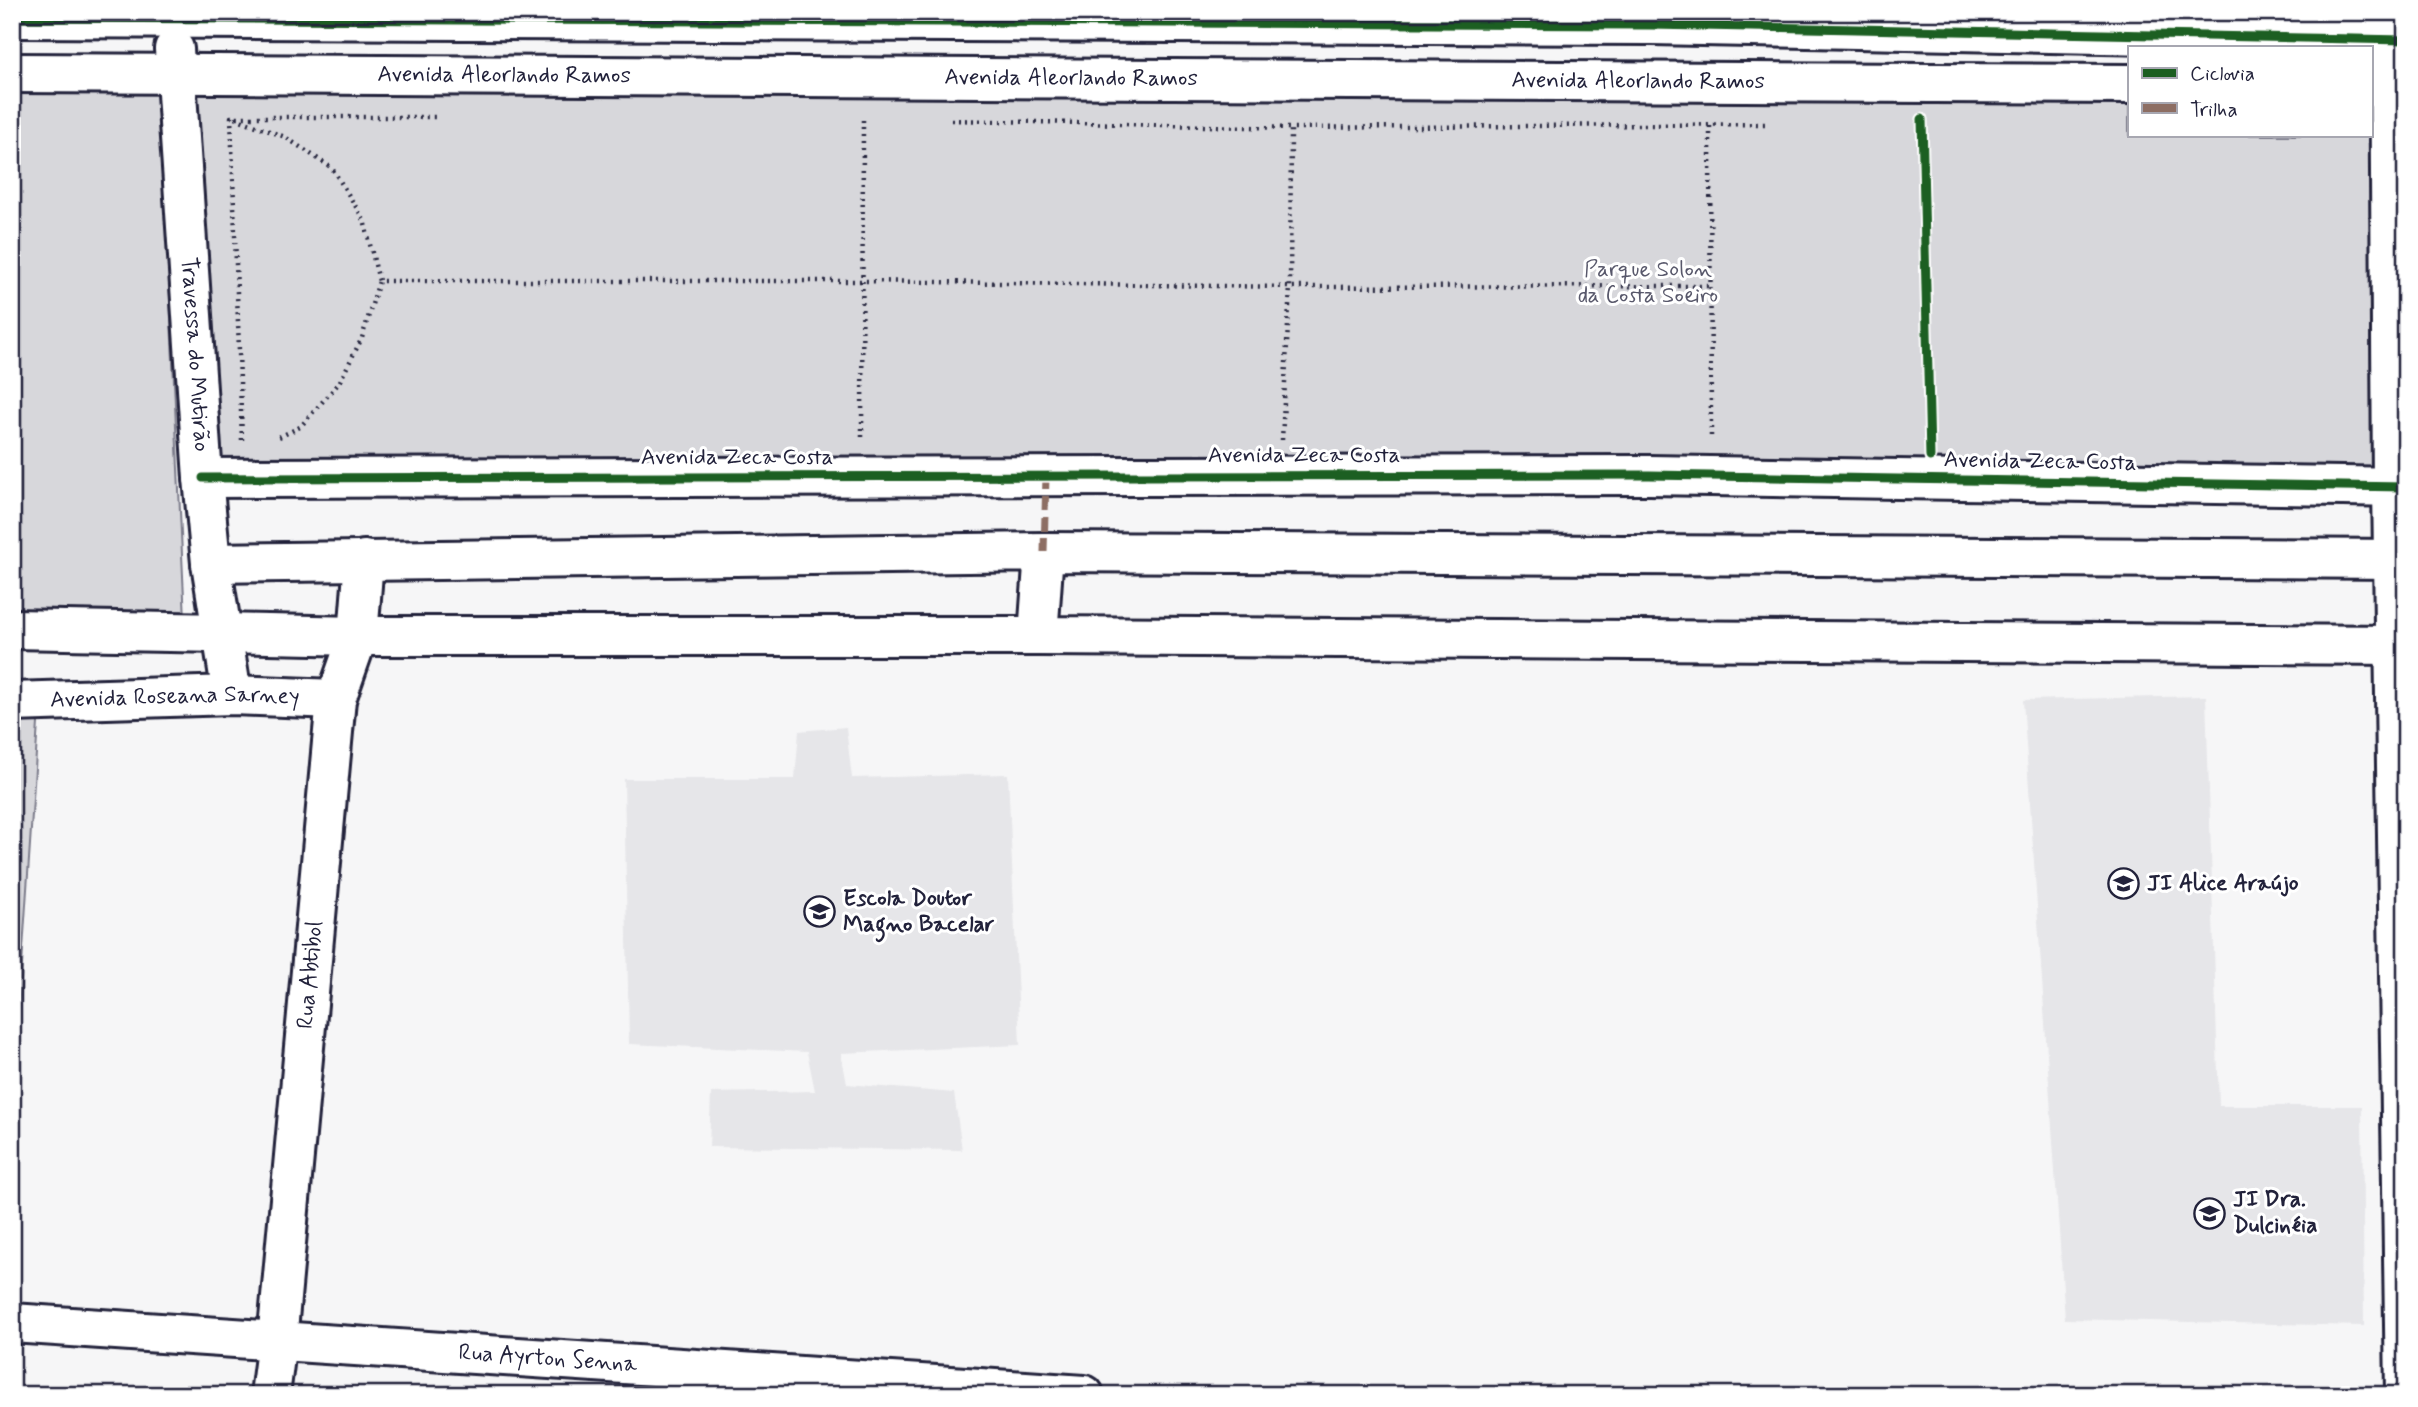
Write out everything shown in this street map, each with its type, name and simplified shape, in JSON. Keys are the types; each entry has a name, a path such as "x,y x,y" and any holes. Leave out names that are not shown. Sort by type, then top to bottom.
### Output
{"street":[{"path":"12,18 170,15 1651,18 2395,30 2388,86 2400,559 2405,1395"},
{"name":"Travessa do Mutirão","path":"170,15 177,73 203,478 211,563 232,695"},
{"path":"1651,18 1658,82"},
{"name":"Avenida Aleorlando Ramos","path":"12,73 2128,84"},
{"name":"Avenida Zeca Costa","path":"203,478 1649,475 2399,487"},
{"path":"211,563 1044,552 2400,559"},
{"path":"1038,636 1044,552"},
{"name":"Rua Abtibol","path":"270,1395 336,699 358,636 364,560"},
{"path":"12,629 358,636 1038,636 2401,645"},
{"name":"Avenida Roseana Sarney","path":"12,702 232,695 336,699"},
{"name":"Rua Ayrton Senna","path":"12,1323 1084,1395"}],"path":[{"path":"231,117 451,117"},
{"path":"231,117 285,137 332,168 364,220 379,281 362,338 339,383 300,427 277,438"},
{"path":"231,117 243,453"},
{"path":"849,118 863,118 862,477"},
{"path":"946,120 1291,128 1776,124"},
{"path":"1710,126 1711,441"},
{"path":"1282,440 1290,287 1291,128"},
{"path":"379,281 861,281 1290,287 1709,286"}],"shaded area":[{"path":"2206,696 2219,1106 2362,1106 2364,1326 2065,1319 2023,700"},
{"name":"Escola Doutor Magno Bacelar","path":"846,727 852,778 1008,774 1020,1045 841,1053 847,1084 954,1093 962,1150 709,1147 711,1093 815,1091 807,1052 629,1044 624,779 795,779 799,731"}],"green space":[{"path":"160,82 185,619 12,617 12,83"},
{"name":"Parque Solon da Costa Soeiro","path":"190,86 2128,92 2128,136 2371,136 2388,472 201,470"},
{"path":"12,708 39,708 12,1116"}],"marked path":[{"path":"1044,552 1046,476"}],"cycle path":[{"path":"12,18 1652,25 2406,40"},
{"path":"1922,119 1930,457"},
{"path":"203,478 1649,475 2406,487"}],"place":[{"name":"JI Alice Araújo","path":"2124,884"},
{"name":"Escola Doutor Magno Bacelar","path":"820,912"},
{"name":"JI Dra. Dulcinéia","path":"2210,1213"}]}
